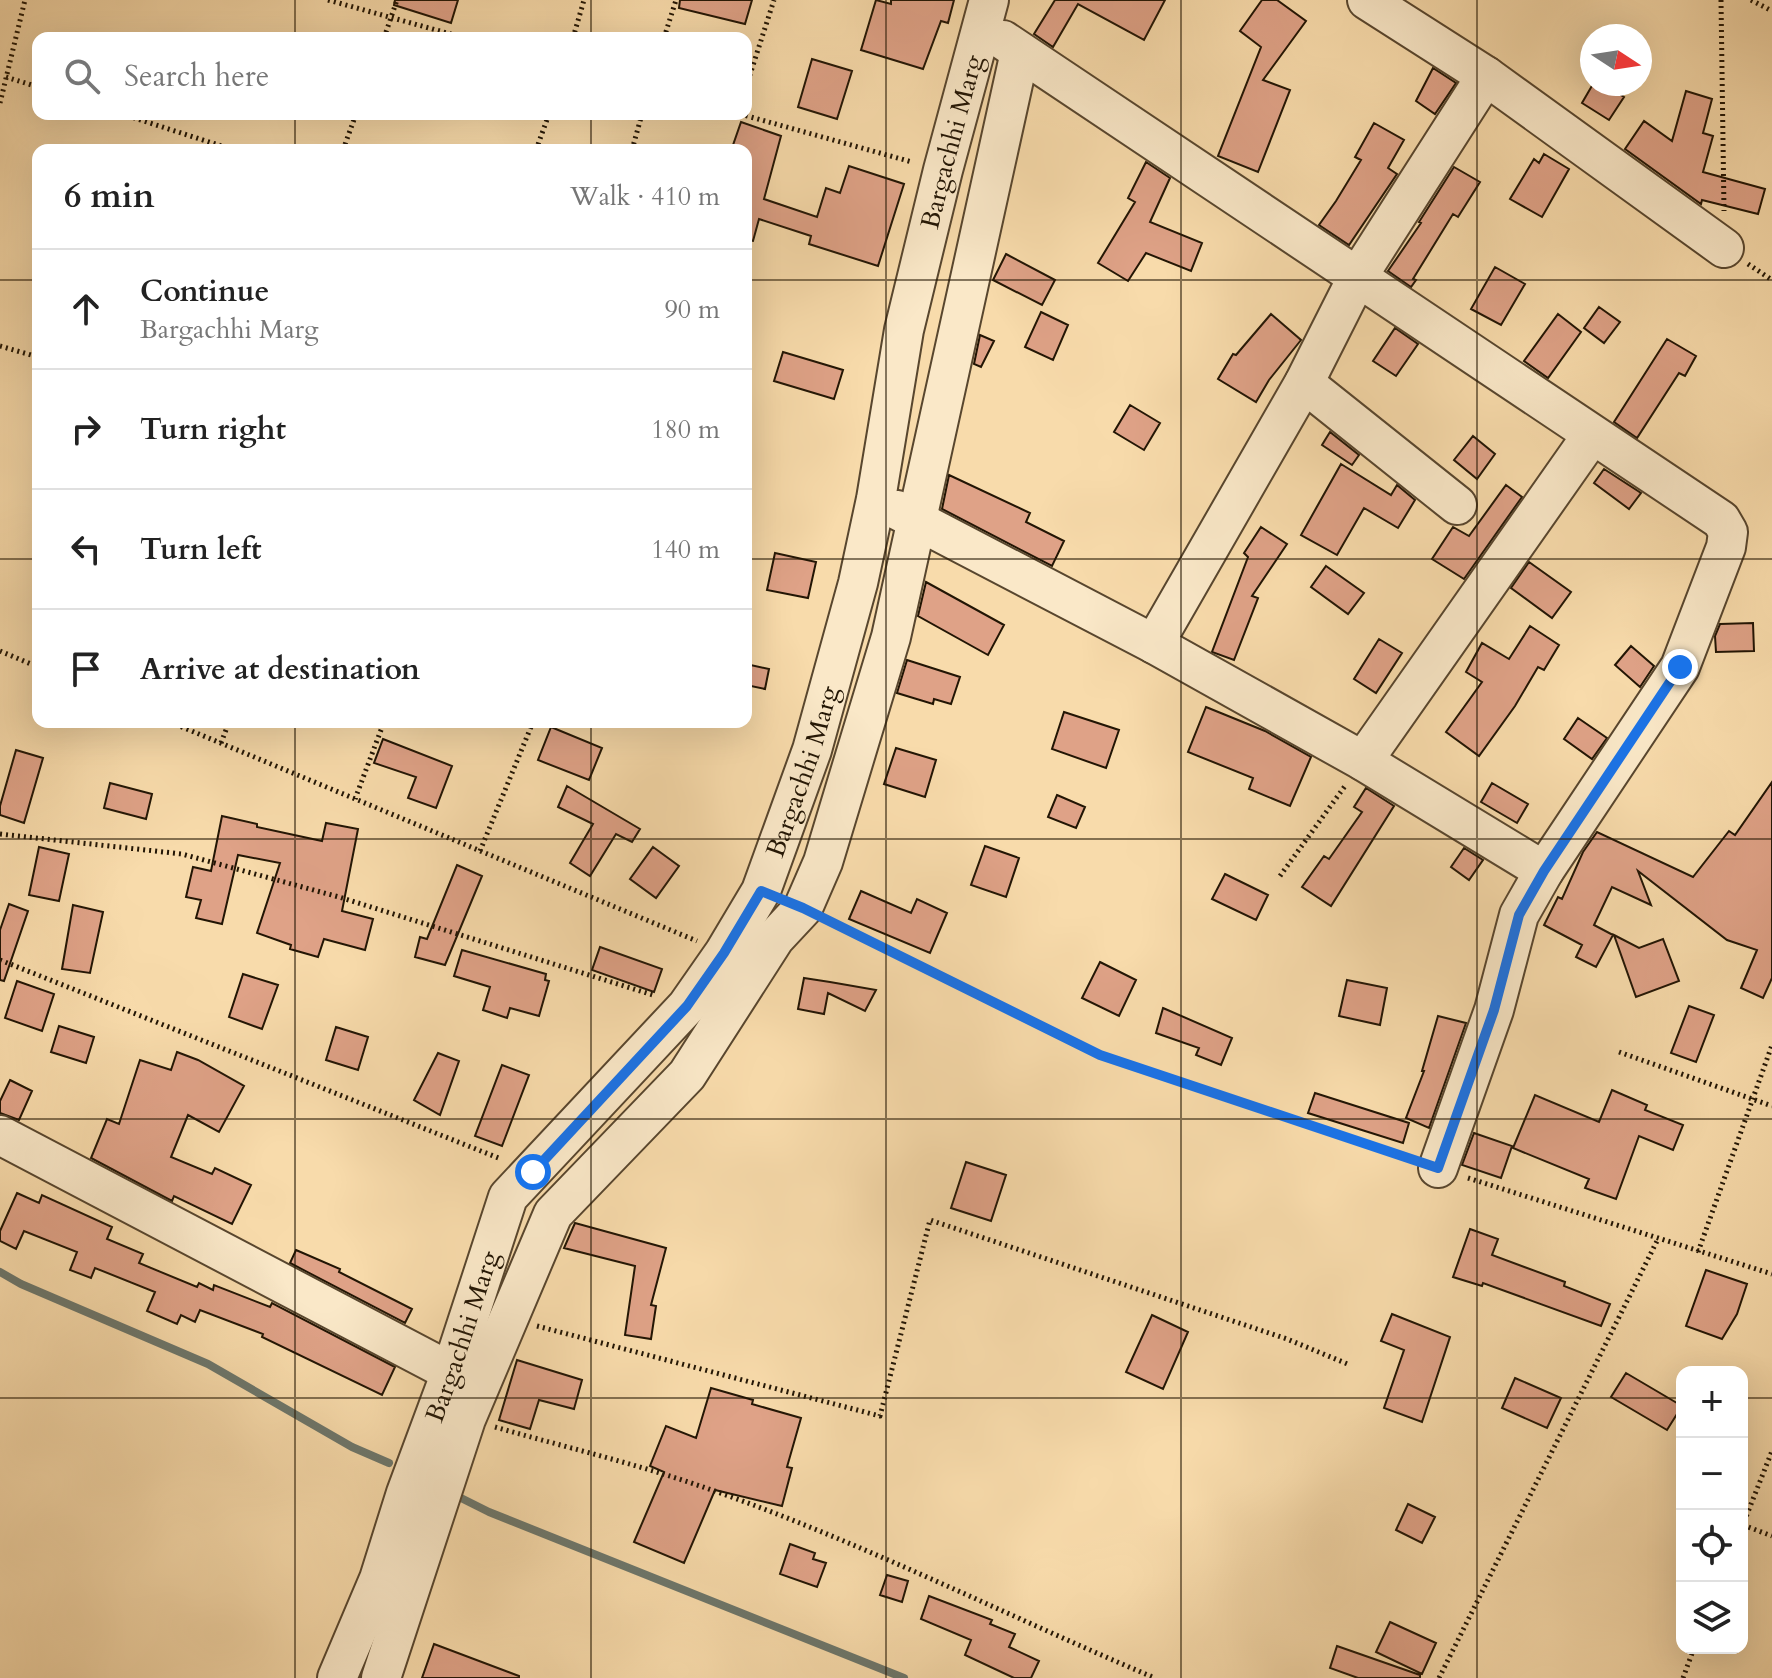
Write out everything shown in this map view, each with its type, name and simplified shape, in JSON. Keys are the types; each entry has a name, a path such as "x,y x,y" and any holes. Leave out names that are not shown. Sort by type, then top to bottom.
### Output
{"street":[{"path":"1367,0 1486,76 1724,248"},
{"path":"985,13 1020,52 1721,520 1728,532 1726,547 1680,667 1544,871 1519,915 1494,1010 1438,1168"},
{"name":"Bargachhi Marg","path":"337,1678 379,1579 508,1197 687,1006 724,953 761,891 812,750 858,583 876,499 904,330 985,13"},
{"path":"381,1678 466,1419 553,1214 687,1075 775,938 803,908 823,862 891,637 1020,52"},
{"path":"1154,644 1304,383 1358,276 1486,76"},
{"path":"1304,383 1457,505"},
{"path":"1363,761 1592,435"},
{"path":"876,499 1154,644 1363,761 1544,871"},
{"path":"0,1135 451,1372"}],"path":[{"path":"0,103 25,0"},
{"path":"328,0 443,32"},
{"path":"386,32 397,0"},
{"path":"575,32 584,0"},
{"path":"666,32 676,0"},
{"path":"752,68 774,0"},
{"path":"1721,0 1724,248"},
{"path":"1751,0 1772,11"},
{"path":"6,77 32,85"},
{"path":"752,117 943,170"},
{"path":"141,120 215,144"},
{"path":"345,144 354,120"},
{"path":"538,144 547,120"},
{"path":"634,144 640,120"},
{"path":"0,346 32,355"},
{"path":"0,651 32,664"},
{"path":"185,728 724,953"},
{"path":"221,743 227,728"},
{"path":"355,799 382,728"},
{"path":"480,851 531,728"},
{"path":"1280,876 1363,761"},
{"path":"0,834 182,854 339,897 687,1006"},
{"path":"803,908 1100,1055 1438,1168 1772,1274"},
{"path":"0,960 533,1172"},
{"path":"1698,1252 1772,1045"},
{"path":"1619,1052 1772,1106"},
{"path":"509,1319 880,1416 930,1220 1287,1339 1350,1365"},
{"path":"1439,1678 1658,1239"},
{"path":"466,1419 704,1487 848,1543 1155,1678"},
{"path":"1748,1511 1772,1451"},
{"path":"1748,1528 1772,1536"},
{"path":"1685,1677 1692,1654"}],"building":[{"path":"395,0 458,0 451,23 394,5"},
{"path":"680,0 752,0 745,24 679,8"},
{"path":"876,0 891,4 891,0 954,0 948,23 941,21 923,69 861,50"},
{"path":"1055,0 1165,0 1144,40 1078,4 1053,47 1034,34"},
{"path":"1262,0 1277,0 1306,21 1263,80 1290,90 1258,172 1218,156 1261,47 1240,31"},
{"path":"812,59 852,71 837,119 798,107"},
{"path":"1433,68 1456,83 1435,114 1416,101"},
{"path":"1686,91 1712,99 1703,133 1713,136 1703,172 1765,189 1758,214 1702,200 1701,204 1625,149 1644,121 1672,141"},
{"path":"1586,96 1624,97 1609,120 1582,103"},
{"path":"741,122 781,136 764,199 817,217 826,188 840,193 849,166 904,184 878,266 809,244 811,236 759,219 752,241 752,144 733,144"},
{"path":"1374,123 1404,140 1388,168 1397,174 1349,245 1319,225 1361,160 1355,157"},
{"path":"1544,154 1569,169 1542,217 1510,199 1534,159 1539,163"},
{"path":"1146,162 1170,178 1150,222 1202,243 1191,271 1146,253 1128,281 1098,263 1135,202 1128,198"},
{"path":"1454,167 1480,182 1458,217 1453,214 1411,287 1388,271"},
{"path":"1006,254 1055,280 1042,305 993,280"},
{"path":"1495,267 1525,284 1501,325 1471,309"},
{"path":"1599,307 1620,322 1604,343 1584,328"},
{"path":"1041,312 1068,325 1053,360 1025,347"},
{"path":"1271,314 1301,340 1269,380 1256,402 1218,379 1233,354 1236,355"},
{"path":"1558,314 1581,332 1548,378 1524,361"},
{"path":"1395,328 1418,344 1396,376 1373,361"},
{"path":"980,335 994,341 981,367 974,364"},
{"path":"1667,339 1696,356 1685,376 1679,373 1637,438 1614,422"},
{"path":"783,352 843,370 834,399 774,381"},
{"path":"1130,405 1160,423 1144,450 1114,432"},
{"path":"1330,432 1359,455 1352,465 1322,445"},
{"path":"1473,436 1495,454 1477,479 1454,460"},
{"path":"1341,464 1391,495 1397,485 1415,500 1398,528 1364,508 1337,555 1301,535"},
{"path":"1604,469 1641,493 1629,509 1594,483"},
{"path":"949,475 1030,513 1026,522 1064,541 1052,566 942,509"},
{"path":"1506,485 1522,497 1464,579 1432,559 1453,527 1469,536"},
{"path":"1261,527 1287,544 1252,596 1258,598 1234,660 1212,652 1248,557 1244,553"},
{"path":"775,553 816,562 808,598 767,590"},
{"path":"1529,562 1571,592 1552,618 1511,588"},
{"path":"1326,566 1364,593 1348,614 1311,587"},
{"path":"926,582 1004,625 988,655 918,616"},
{"path":"1753,623 1754,651 1716,652 1715,636 1720,624"},
{"path":"1530,626 1559,645 1544,670 1538,667 1479,756 1446,732 1482,682 1466,672 1482,643 1509,659"},
{"path":"1379,639 1402,653 1376,693 1354,679"},
{"path":"1631,646 1654,666 1640,687 1615,665"},
{"path":"907,660 960,677 951,704 934,699 933,704 897,693"},
{"path":"752,665 769,669 765,689 752,686"},
{"path":"1206,707 1265,731 1311,757 1290,806 1249,789 1253,778 1188,752"},
{"path":"1064,712 1119,730 1106,768 1052,749"},
{"path":"1578,718 1607,738 1592,759 1564,739"},
{"path":"551,728 602,748 589,780 538,760"},
{"path":"383,739 452,766 436,808 408,798 416,777 374,763"},
{"path":"896,748 936,760 925,797 884,784"},
{"path":"16,750 43,758 24,823 0,815"},
{"path":"1772,782 1772,978 1763,998 1741,988 1757,950 1727,940 1638,871 1651,905 1612,887 1594,925 1613,935 1596,967 1576,957 1582,945 1544,925 1558,897 1562,899 1583,852 1597,832 1693,877 1729,831 1735,835"},
{"path":"110,783 152,794 146,819 104,808"},
{"path":"1492,783 1528,804 1517,823 1481,802"},
{"path":"567,786 640,829 632,842 616,834 590,876 570,863 593,824 558,807"},
{"path":"1366,788 1394,806 1331,906 1302,887 1324,856 1329,859 1362,812 1354,807"},
{"path":"1057,795 1085,807 1076,828 1048,817"},
{"path":"222,816 322,841 326,823 358,829 342,911 373,919 365,950 324,939 318,957 290,949 291,945 257,933 280,863 238,855 222,924 196,918 201,900 186,897 193,867 211,871"},
{"path":"985,846 1019,858 1006,897 971,885"},
{"path":"39,847 69,854 59,901 29,895"},
{"path":"653,847 679,866 656,898 630,879"},
{"path":"1464,848 1483,860 1469,880 1451,867"},
{"path":"457,865 482,876 445,965 415,957 420,937 427,939"},
{"path":"1225,874 1268,895 1256,920 1212,899"},
{"path":"861,891 911,913 917,899 947,913 930,953 849,919"},
{"path":"9,904 28,911 4,981 0,980 0,930"},
{"path":"73,905 103,912 90,973 62,969"},
{"path":"1614,935 1639,948 1663,939 1679,981 1636,997"},
{"path":"600,947 662,969 654,992 592,970"},
{"path":"462,950 546,974 545,980 549,981 539,1016 510,1008 507,1018 483,1010 490,987 454,976"},
{"path":"1100,962 1136,980 1119,1016 1082,998"},
{"path":"243,974 278,985 262,1029 229,1017"},
{"path":"804,978 876,990 865,1011 828,993 824,1014 798,1009"},
{"path":"1347,980 1387,988 1380,1025 1339,1016"},
{"path":"17,981 54,994 42,1031 5,1018"},
{"path":"1689,1006 1714,1015 1696,1062 1671,1053"},
{"path":"1163,1008 1232,1038 1221,1065 1196,1055 1199,1048 1156,1033"},
{"path":"1438,1016 1466,1023 1429,1128 1406,1118 1424,1071"},
{"path":"59,1026 94,1037 86,1063 51,1052"},
{"path":"336,1027 368,1037 358,1070 326,1060"},
{"path":"177,1052 244,1086 219,1132 188,1115 171,1157 212,1174 215,1168 251,1185 232,1224 174,1196 172,1201 91,1158 107,1119 119,1124 140,1060 171,1070"},
{"path":"438,1053 459,1061 440,1115 414,1100"},
{"path":"502,1065 529,1075 502,1146 475,1136"},
{"path":"10,1080 32,1091 19,1120 0,1113 0,1101"},
{"path":"1612,1090 1647,1105 1645,1110 1683,1125 1673,1150 1639,1136 1616,1199 1585,1188 1589,1179 1513,1148 1535,1095 1599,1122"},
{"path":"1315,1093 1409,1123 1403,1143 1308,1113"},
{"path":"1474,1133 1512,1146 1501,1178 1462,1165"},
{"path":"966,1162 1006,1175 991,1221 951,1208"},
{"path":"17,1193 39,1203 42,1195 112,1227 107,1239 143,1254 139,1263 197,1287 199,1283 213,1290 214,1285 270,1307 272,1303 395,1367 382,1395 262,1337 263,1334 200,1310 195,1322 181,1315 177,1324 147,1311 155,1292 95,1268 91,1278 70,1270 77,1252 24,1231 16,1249 0,1241 0,1231"},
{"path":"575,1223 666,1248 651,1305 656,1306 651,1339 625,1335 635,1266 564,1248"},
{"path":"1470,1229 1498,1239 1492,1255 1565,1282 1564,1286 1610,1304 1601,1326 1483,1283 1482,1286 1453,1277"},
{"path":"296,1250 340,1269 339,1272 412,1309 405,1323 290,1263"},
{"path":"1706,1270 1747,1284 1737,1314 1722,1339 1686,1326"},
{"path":"1392,1314 1450,1337 1422,1422 1384,1408 1404,1350 1381,1341"},
{"path":"1152,1315 1188,1332 1163,1389 1126,1372"},
{"path":"517,1360 582,1380 574,1409 539,1400 530,1429 499,1420"},
{"path":"1626,1373 1676,1402 1676,1416 1667,1430 1611,1397"},
{"path":"1515,1378 1561,1398 1547,1428 1502,1408"},
{"path":"711,1388 801,1418 787,1467 792,1468 782,1506 715,1490 684,1563 634,1542 664,1472 650,1466 666,1426 696,1438"},
{"path":"1408,1504 1435,1517 1422,1543 1396,1530"},
{"path":"790,1544 815,1553 813,1559 826,1563 817,1587 780,1574"},
{"path":"887,1575 908,1581 902,1602 880,1595"},
{"path":"929,1596 992,1620 990,1624 1015,1634 1009,1647 1039,1661 1031,1678 1014,1678 965,1655 971,1640 921,1619"},
{"path":"1390,1622 1436,1643 1422,1674 1376,1652"},
{"path":"434,1644 519,1676 519,1678 422,1678"},
{"path":"1337,1646 1420,1675 1420,1678 1358,1678 1330,1668"}],"waterway":[{"path":"0,1272 21,1284 208,1364 352,1447 389,1463"},
{"path":"453,1494 489,1512 904,1678"}],"route":[{"path":"533,1172 687,1006 724,953 761,891 803,908 1100,1055 1438,1168 1494,1010 1519,915 1544,871 1680,667"}]}
